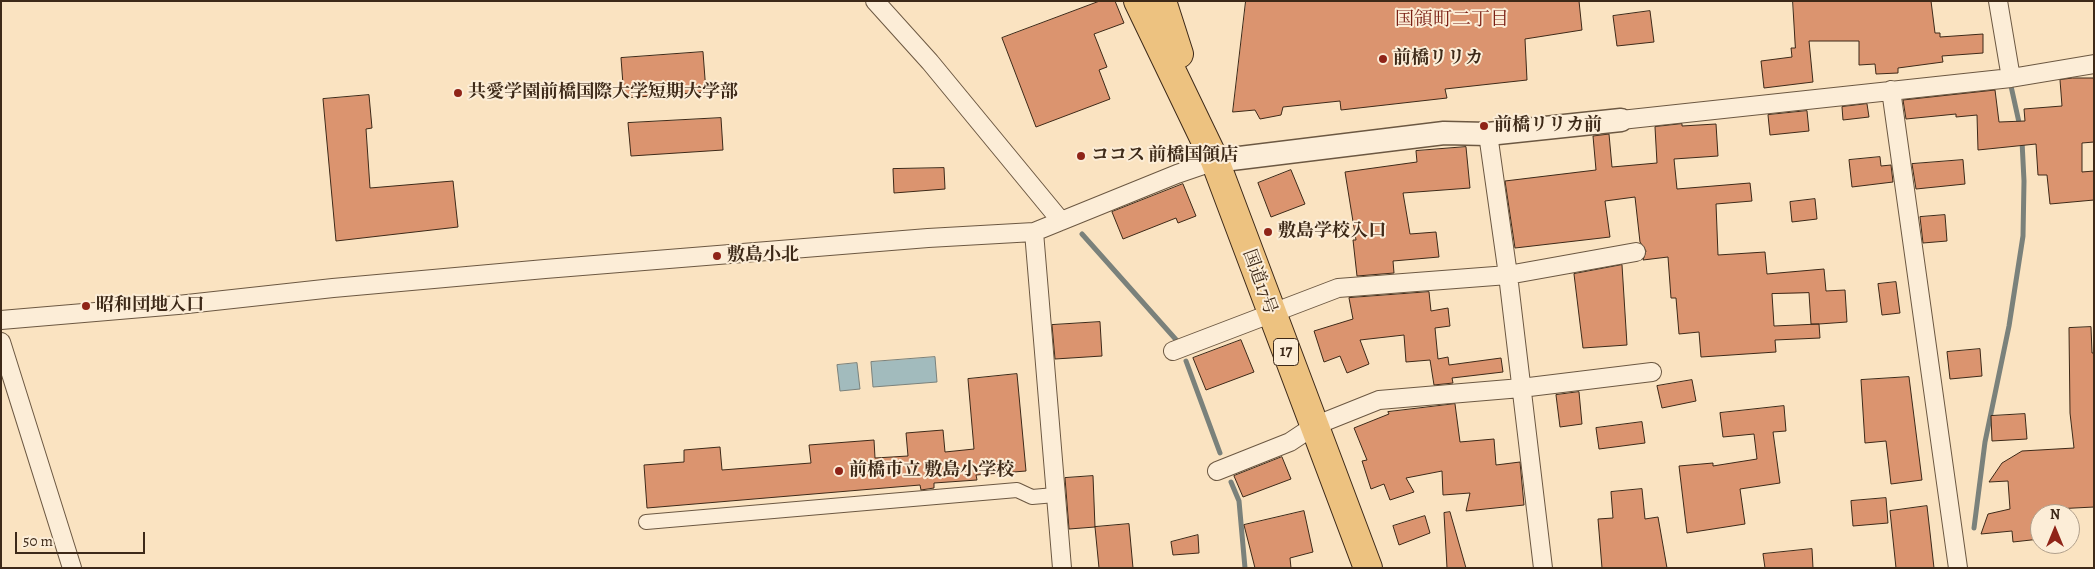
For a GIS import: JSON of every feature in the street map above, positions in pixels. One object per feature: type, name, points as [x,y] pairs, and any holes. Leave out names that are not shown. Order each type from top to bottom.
[{"type":"highway","name":"国道17号","points":[[1138,1],[1210,149]]},
{"type":"highway","name":"国道17号","points":[[1162,1],[1210,149],[1368,568]]},
{"type":"street","points":[[874,1],[930,62],[1061,221]]},
{"type":"street","points":[[1998,1],[2011,78]]},
{"type":"street","points":[[1,320],[178,306],[333,288],[545,269],[928,238],[1034,232],[1177,174],[1210,149],[1444,133],[1488,134],[2011,78],[2094,64]]},
{"type":"street","points":[[1891,90],[1958,568]]},
{"type":"street","points":[[1488,134],[1508,275],[1543,568]]},
{"type":"street","points":[[1034,232],[1062,568]]},
{"type":"street","points":[[1172,351],[1338,288],[1508,275],[1636,252]]},
{"type":"street","points":[[1,342],[72,568]]},
{"type":"street","points":[[1217,471],[1290,442],[1314,426],[1379,400],[1521,388],[1652,372]]},
{"type":"street","points":[[646,522],[1017,490],[1032,497],[1055,495]]},
{"type":"water","points":[[935,357],[937,382],[873,387],[871,362]]},
{"type":"water","points":[[857,363],[860,389],[840,391],[837,365]]},
{"type":"building","points":[[1100,1],[1115,1],[1124,23],[1094,34],[1107,67],[1099,70],[1110,99],[1036,127],[1002,38]]},
{"type":"building","name":"前橋リリカ","points":[[1246,1],[1579,1],[1582,30],[1525,39],[1527,80],[1445,89],[1447,98],[1341,110],[1340,101],[1283,107],[1281,115],[1260,119],[1255,110],[1233,112]]},
{"type":"building","points":[[1793,1],[1931,1],[1935,33],[1940,33],[1940,37],[1983,34],[1983,53],[1942,56],[1943,62],[1898,68],[1898,73],[1876,74],[1875,64],[1859,65],[1859,41],[1809,41],[1813,82],[1764,88],[1761,61],[1792,57],[1791,48],[1795,48]]},
{"type":"building","points":[[1650,11],[1654,42],[1617,46],[1613,16]]},
{"type":"building","points":[[703,52],[706,92],[624,98],[621,58]]},
{"type":"building","points":[[2094,78],[2094,142],[2082,143],[2082,172],[2094,171],[2094,200],[2050,204],[2047,175],[2038,175],[2036,144],[1978,150],[1977,115],[1956,117],[1956,114],[1906,119],[1903,100],[1995,90],[1999,122],[2025,121],[2024,109],[2062,106],[2060,80]]},
{"type":"building","points":[[369,95],[372,128],[366,129],[370,188],[453,181],[458,227],[336,241],[323,99]]},
{"type":"building","points":[[1867,104],[1869,117],[1843,120],[1842,107]]},
{"type":"building","points":[[1807,111],[1809,131],[1770,135],[1768,115]]},
{"type":"building","points":[[721,118],[723,150],[631,156],[628,123]]},
{"type":"building","points":[[1682,124],[1682,126],[1716,124],[1718,156],[1674,159],[1677,189],[1750,183],[1752,201],[1716,204],[1718,255],[1765,252],[1767,274],[1824,269],[1826,291],[1845,290],[1847,322],[1819,324],[1820,338],[1775,340],[1776,352],[1701,357],[1699,332],[1679,334],[1676,298],[1671,298],[1668,257],[1643,260],[1646,251],[1640,242],[1635,197],[1605,201],[1610,237],[1515,248],[1505,181],[1596,170],[1593,136],[1609,134],[1612,167],[1657,163],[1655,127]],"holes":[[[1809,293],[1811,324],[1819,324],[1774,326],[1772,294]]]},
{"type":"building","points":[[1466,147],[1470,188],[1403,193],[1410,234],[1436,232],[1439,257],[1393,261],[1394,273],[1357,276],[1353,240],[1356,240],[1345,172],[1417,162],[1416,151]]},
{"type":"building","points":[[1880,157],[1881,166],[1891,165],[1893,182],[1852,187],[1849,160]]},
{"type":"building","points":[[1963,160],[1965,184],[1916,189],[1912,164]]},
{"type":"building","points":[[944,168],[945,189],[894,193],[893,169]]},
{"type":"building","points":[[1291,170],[1305,204],[1271,217],[1258,183]]},
{"type":"building","points":[[1183,184],[1196,216],[1178,223],[1176,218],[1123,239],[1112,212]]},
{"type":"building","points":[[1815,199],[1817,219],[1792,222],[1790,202]]},
{"type":"building","points":[[1945,215],[1947,241],[1923,243],[1920,217]]},
{"type":"building","points":[[1622,265],[1627,345],[1583,348],[1574,274]]},
{"type":"building","points":[[1896,282],[1900,313],[1882,315],[1878,284]]},
{"type":"building","points":[[1429,292],[1431,311],[1448,308],[1450,326],[1435,328],[1438,359],[1448,357],[1449,365],[1501,358],[1503,372],[1452,378],[1453,383],[1434,385],[1430,360],[1406,362],[1404,335],[1360,340],[1369,364],[1347,373],[1340,356],[1324,362],[1314,331],[1353,319],[1349,298]]},
{"type":"building","points":[[1100,322],[1102,356],[1055,359],[1052,325]]},
{"type":"building","points":[[2091,327],[2092,353],[2094,353],[2094,507],[2080,508],[2080,504],[2030,504],[2030,540],[2013,542],[2012,531],[1981,534],[1988,514],[2010,509],[2008,481],[1989,482],[2002,463],[2022,451],[2074,448],[2070,413],[2069,328]]},
{"type":"building","points":[[1241,340],[1254,372],[1206,390],[1193,358]]},
{"type":"building","points":[[1980,349],[1982,376],[1950,379],[1947,352]]},
{"type":"building","points":[[1017,374],[1026,471],[976,475],[977,480],[934,483],[934,488],[921,490],[920,485],[647,508],[644,465],[684,462],[684,450],[720,447],[722,470],[811,463],[809,445],[874,440],[875,458],[908,456],[906,433],[943,430],[945,452],[974,449],[968,379]]},
{"type":"building","points":[[1909,377],[1922,480],[1891,484],[1886,441],[1865,443],[1861,380]]},
{"type":"building","points":[[1692,380],[1696,401],[1662,408],[1657,386]]},
{"type":"building","points":[[1579,392],[1582,424],[1560,427],[1556,395]]},
{"type":"building","points":[[1455,404],[1460,442],[1494,439],[1496,465],[1520,462],[1524,505],[1466,511],[1470,493],[1443,495],[1442,471],[1406,478],[1414,492],[1390,500],[1384,484],[1371,489],[1362,461],[1367,460],[1354,428],[1389,414],[1388,412]]},
{"type":"building","points":[[1784,406],[1786,431],[1773,432],[1780,483],[1740,489],[1745,524],[1687,533],[1679,466],[1713,463],[1713,466],[1757,459],[1754,434],[1723,437],[1720,413]]},
{"type":"building","points":[[2025,414],[2027,439],[1992,441],[1991,416]]},
{"type":"building","points":[[1642,422],[1645,443],[1599,449],[1596,428]]},
{"type":"building","points":[[1282,457],[1291,479],[1243,497],[1234,476]]},
{"type":"building","points":[[1093,476],[1095,527],[1069,529],[1065,478]]},
{"type":"building","points":[[1642,489],[1645,519],[1658,517],[1667,568],[1602,568],[1598,519],[1613,518],[1611,492]]},
{"type":"building","points":[[1886,498],[1888,523],[1853,526],[1851,501]]},
{"type":"building","points":[[1927,506],[1934,568],[1896,568],[1890,511]]},
{"type":"building","points":[[1304,511],[1313,552],[1290,558],[1291,568],[1255,568],[1244,525]]},
{"type":"building","points":[[1450,512],[1466,568],[1447,568],[1444,513]]},
{"type":"building","points":[[1425,516],[1430,533],[1399,545],[1393,526]]},
{"type":"building","points":[[1129,524],[1133,568],[1099,568],[1095,527]]},
{"type":"building","points":[[1198,535],[1199,553],[1173,555],[1171,542]]},
{"type":"building","points":[[1812,549],[1813,568],[1765,568],[1763,554]]},
{"type":"waterway","points":[[2011,86],[2020,127]]},
{"type":"waterway","points":[[1974,528],[1985,442],[2009,326],[2023,236],[2024,181],[2022,141]]},
{"type":"waterway","points":[[1082,234],[1179,343]]},
{"type":"waterway","points":[[1186,361],[1220,453]]},
{"type":"waterway","points":[[1231,482],[1239,501],[1245,568]]},
{"type":"place","name":"前橋リリカ","points":[[1383,59]]},
{"type":"place","name":"共愛学園前橋国際大学短期大学部","points":[[458,93]]},
{"type":"place","name":"前橋リリカ前","points":[[1484,126]]},
{"type":"place","name":"ココス 前橋国領店","points":[[1081,156]]},
{"type":"place","name":"敷島学校入口","points":[[1268,232]]},
{"type":"place","name":"敷島小北","points":[[717,256]]},
{"type":"place","name":"昭和団地入口","points":[[86,306]]},
{"type":"place","name":"前橋市立 敷島小学校","points":[[839,471]]},
{"type":"district","name":"国領町二丁目","points":[[1452,20]]}]
